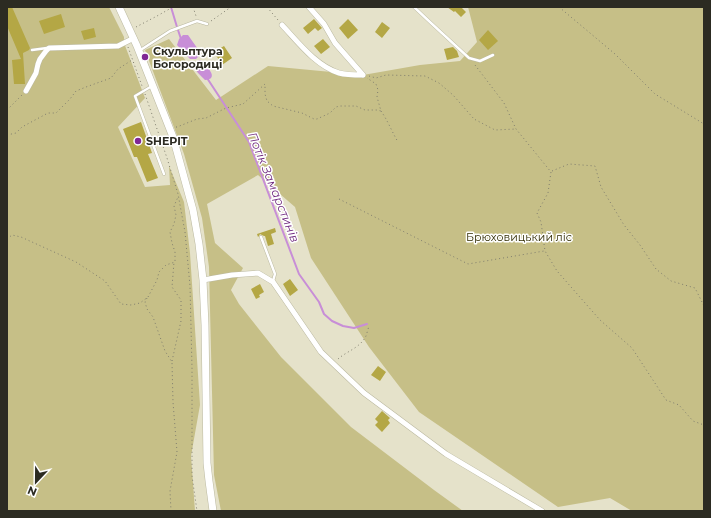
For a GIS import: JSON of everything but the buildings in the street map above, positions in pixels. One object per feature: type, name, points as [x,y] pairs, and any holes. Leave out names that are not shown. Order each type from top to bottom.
[{"type":"main road","points":[[119,7],[134,38],[173,137],[193,210],[203,280],[208,463],[213,511]]},
{"type":"street","points":[[310,7],[324,24],[335,43],[363,75]]},
{"type":"street","points":[[282,25],[326,68],[340,73],[363,75]]},
{"type":"street","points":[[26,91],[36,73],[40,59],[49,48],[118,46],[134,38]]},
{"type":"street","points":[[203,280],[232,275],[258,273],[273,282],[322,352],[364,393],[446,454],[542,511]]},
{"type":"lane","points":[[414,7],[469,58],[480,61],[493,55]]},
{"type":"lane","points":[[139,51],[170,31],[197,21],[207,24]]},
{"type":"lane","points":[[32,50],[49,48]]},
{"type":"lane","points":[[153,85],[136,96],[164,174]]},
{"type":"lane","points":[[261,236],[275,274],[273,282]]},
{"type":"path","points":[[130,30],[172,7]]},
{"type":"path","points":[[193,7],[197,21]]},
{"type":"path","points":[[207,24],[231,7]]},
{"type":"path","points":[[267,7],[282,25]]},
{"type":"path","points":[[559,7],[615,54],[655,94],[704,124]]},
{"type":"path","points":[[126,42],[167,158],[178,194],[185,232],[190,286],[192,476],[197,511]]},
{"type":"path","points":[[469,58],[504,103],[516,129],[551,172],[548,193],[537,213],[541,222],[545,251],[557,271],[600,320],[632,348],[666,400],[679,405],[693,421],[704,425]]},
{"type":"path","points":[[7,135],[16,133],[22,127],[48,112],[56,112],[70,100],[76,91],[86,86],[111,78],[118,69],[132,60]]},
{"type":"path","points":[[363,75],[376,84],[378,90],[377,97],[381,111],[388,120],[390,128],[398,142]]},
{"type":"path","points":[[363,75],[376,78],[386,75],[425,76],[439,83],[453,95],[474,119],[495,130],[516,129]]},
{"type":"path","points":[[167,123],[177,127],[197,119],[206,118],[226,108],[243,104],[265,84],[267,101],[273,106],[302,112],[314,119],[330,113],[336,107],[340,106],[356,106],[366,110],[381,111]]},
{"type":"path","points":[[7,110],[26,91]]},
{"type":"path","points":[[551,172],[569,164],[595,166],[601,187],[624,225],[656,269],[672,281],[695,288],[704,306]]},
{"type":"path","points":[[170,511],[170,491],[177,452],[173,402],[172,362],[181,321],[182,300],[172,287],[175,252],[170,232],[176,215],[174,206],[178,198],[178,194]]},
{"type":"path","points":[[339,200],[468,264],[545,251]]},
{"type":"path","points":[[7,239],[12,236],[21,237],[76,262],[105,281],[121,304],[131,305],[140,303],[148,297]]},
{"type":"path","points":[[172,362],[165,351],[153,317],[147,309],[145,302],[157,280],[159,272],[166,265],[174,262]]},
{"type":"path","points":[[333,363],[344,354],[357,347],[366,336],[369,326]]},
{"type":"green space","points":[[7,7],[109,7],[124,37],[124,43],[145,98],[118,127],[145,187],[170,185],[169,166],[184,202],[190,253],[200,405],[191,456],[195,511],[7,511]]},
{"type":"green space","name":"Брюховицький ліс","points":[[468,7],[704,7],[704,511],[632,511],[610,498],[558,507],[419,412],[369,347],[311,258],[295,207],[258,175],[207,204],[215,243],[243,268],[231,290],[239,304],[281,357],[351,427],[463,511],[221,511],[214,475],[209,267],[202,218],[184,154],[145,50],[169,39],[216,100],[268,66],[363,75],[420,65],[460,61],[477,42]]},
{"type":"shaded area","points":[[183,35],[188,35],[200,52],[200,55],[196,59],[190,59],[177,45],[179,39]]},
{"type":"shaded area","points":[[200,60],[212,74],[210,79],[205,80],[194,67],[195,63]]},
{"type":"waterway","name":"Потік Замарстинів","points":[[171,7],[177,27]]},
{"type":"waterway","name":"Потік Замарстинів","points":[[178,30],[181,39]]},
{"type":"waterway","name":"Потік Замарстинів","points":[[207,78],[249,142],[299,274],[319,302],[324,314],[332,321],[343,326],[354,328],[367,324]]},
{"type":"place","name":"Скульптура Богородиці","points":[[145,57]]},
{"type":"place","name":"SHEPIT","points":[[138,141]]}]
